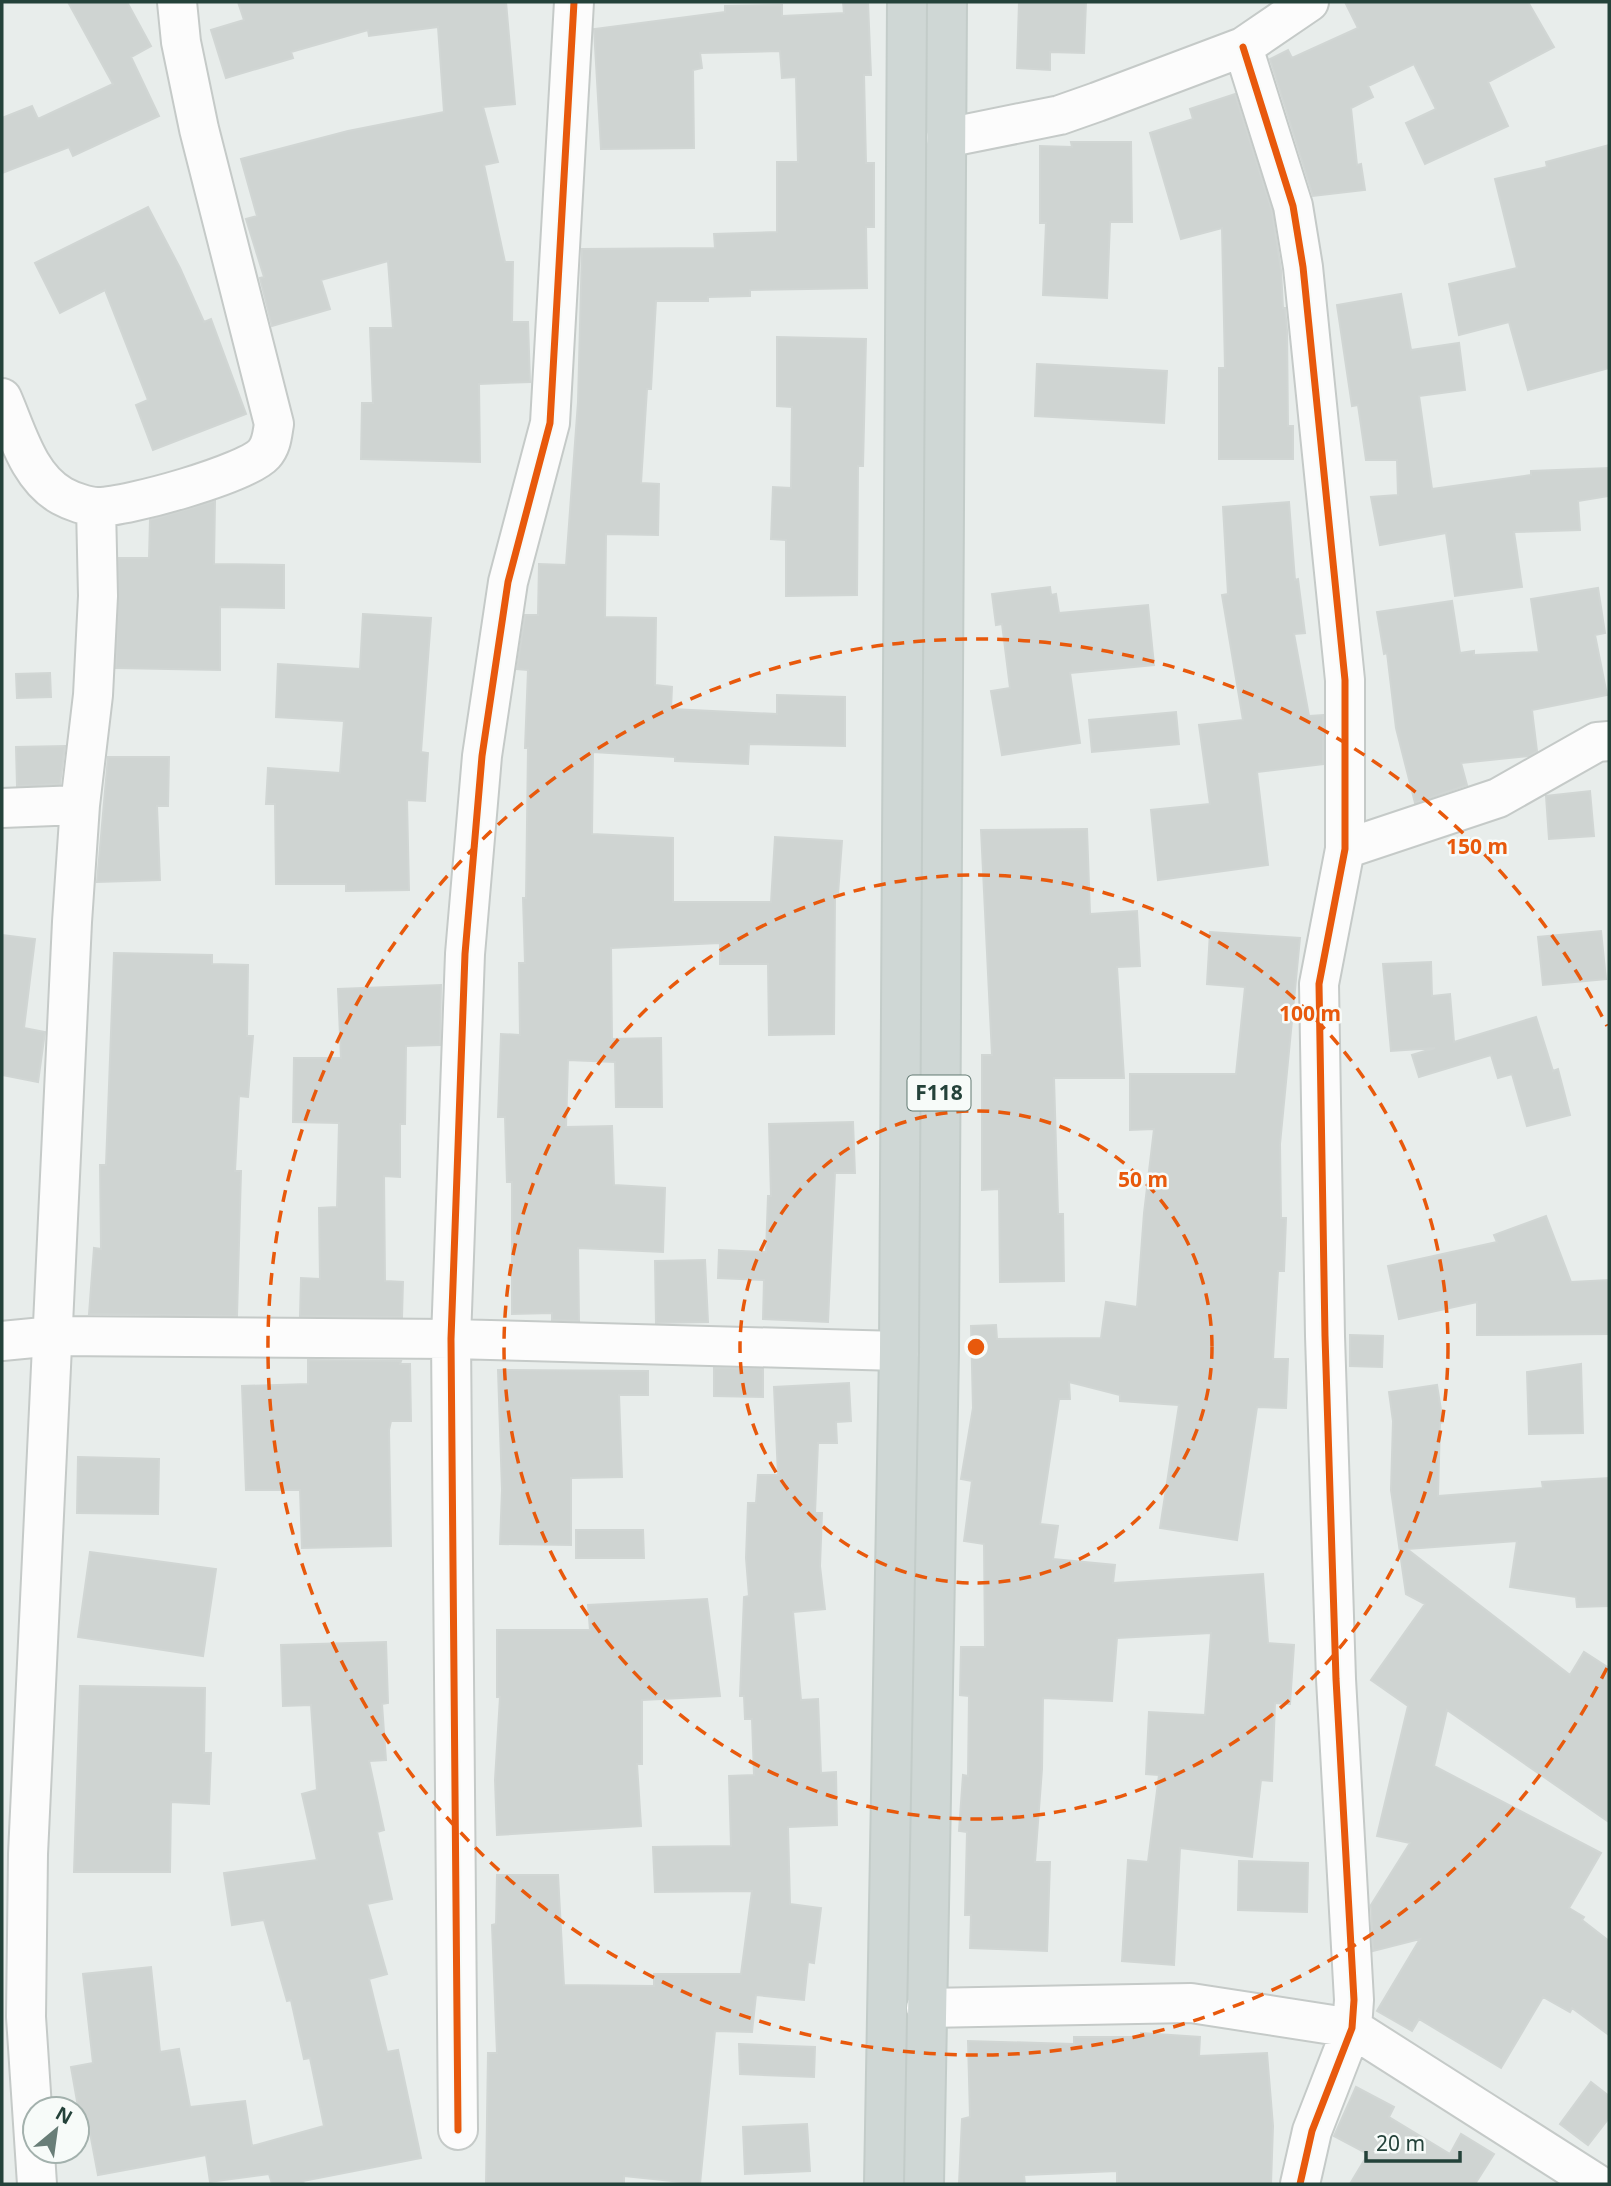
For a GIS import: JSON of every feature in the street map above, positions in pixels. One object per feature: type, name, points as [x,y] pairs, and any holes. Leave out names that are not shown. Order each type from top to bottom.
[{"type":"main road","name":"F118","points":[[884,2184],[899,1351],[907,2]]},
{"type":"main road","name":"F118","points":[[924,2184],[939,1351],[947,2]]},
{"type":"street","points":[[2,398],[30,461],[45,485],[64,498],[96,507],[149,498],[243,468],[263,456],[271,445],[274,424],[199,129],[181,42],[177,2]]},
{"type":"street","points":[[458,2130],[451,1339],[465,954],[482,756],[512,559],[550,424],[573,2]]},
{"type":"street","points":[[946,138],[1059,115],[1243,47],[1309,2]]},
{"type":"street","points":[[1243,47],[1293,206],[1303,267],[1345,680],[1345,849],[1319,984],[1325,1350],[1336,1679],[1353,1967],[1352,2028],[1312,2131],[1300,2184]]},
{"type":"street","points":[[37,2184],[26,2017],[28,1854],[80,805],[93,695],[97,596],[96,507]]},
{"type":"street","points":[[1345,849],[1498,798],[1597,743],[1609,741]]},
{"type":"street","points":[[2,808],[80,805]]},
{"type":"street","points":[[2,1341],[54,1336],[451,1339],[899,1351]]},
{"type":"street","points":[[926,2008],[1191,2003],[1352,2028],[1598,2184],[1609,2171]]},
{"type":"building","points":[[68,2],[127,2],[151,46],[131,57],[159,116],[73,156],[69,147],[2,173],[2,118],[32,106],[38,119],[113,84]]},
{"type":"building","points":[[238,2],[506,2],[515,104],[483,107],[498,162],[484,165],[505,262],[513,262],[512,322],[528,322],[530,382],[479,384],[480,462],[361,459],[362,403],[373,403],[370,328],[393,328],[388,261],[321,280],[330,309],[272,326],[260,278],[264,277],[246,219],[257,216],[241,159],[348,131],[444,112],[438,27],[369,36],[368,30],[291,52],[293,58],[226,78],[211,30],[244,20]]},
{"type":"building","points":[[843,2],[868,2],[871,75],[864,75],[866,163],[874,163],[874,227],[866,227],[867,288],[750,290],[750,296],[708,297],[708,301],[656,301],[651,389],[647,389],[641,483],[659,484],[658,535],[606,534],[605,617],[656,618],[655,685],[672,687],[671,709],[777,714],[777,695],[845,697],[845,746],[749,744],[748,764],[675,761],[675,757],[593,752],[592,834],[673,838],[673,902],[771,902],[775,837],[842,841],[838,894],[835,894],[834,1034],[769,1035],[768,964],[720,964],[720,943],[611,948],[612,1039],[661,1038],[662,1107],[616,1107],[615,1062],[568,1060],[566,1127],[612,1126],[614,1185],[665,1188],[663,1252],[578,1248],[579,1321],[552,1320],[552,1313],[512,1314],[512,1182],[507,1182],[505,1117],[498,1117],[501,1034],[520,1035],[519,963],[525,963],[523,898],[526,898],[528,748],[525,748],[528,670],[517,669],[525,615],[538,615],[539,564],[566,565],[578,402],[582,249],[715,248],[714,234],[777,232],[777,162],[798,162],[796,77],[782,78],[780,51],[700,53],[702,68],[693,70],[694,148],[601,149],[594,29],[725,12],[725,6],[782,5],[782,16],[844,13]]},
{"type":"building","points":[[1019,2],[1086,2],[1084,53],[1050,52],[1050,70],[1017,68]]},
{"type":"building","points":[[1345,2],[1528,2],[1554,47],[1488,82],[1508,126],[1425,164],[1406,123],[1436,109],[1414,64],[1368,86],[1373,97],[1351,108],[1357,165],[1361,164],[1365,190],[1313,196],[1270,59],[1288,50],[1292,58],[1358,28]]},
{"type":"building","points":[[1235,94],[1272,211],[1287,330],[1288,426],[1293,426],[1293,459],[1219,459],[1219,368],[1225,368],[1222,228],[1181,239],[1150,133],[1193,119],[1190,109]]},
{"type":"building","points":[[1071,142],[1131,142],[1132,222],[1110,222],[1107,298],[1043,295],[1046,223],[1040,223],[1040,146],[1072,147]]},
{"type":"building","points":[[1609,145],[1609,368],[1528,390],[1509,322],[1459,335],[1449,284],[1517,268],[1495,179],[1547,167],[1546,162]]},
{"type":"building","points":[[148,207],[204,322],[211,319],[246,414],[153,450],[136,405],[148,400],[105,290],[60,313],[35,263]]},
{"type":"building","points":[[1401,294],[1411,350],[1459,343],[1465,390],[1419,396],[1432,489],[1531,475],[1531,471],[1609,468],[1609,496],[1578,501],[1580,530],[1514,532],[1522,587],[1455,596],[1446,533],[1380,545],[1371,497],[1398,495],[1397,460],[1366,460],[1358,405],[1352,406],[1337,305]]},
{"type":"building","points":[[777,337],[866,339],[863,466],[858,466],[857,595],[786,596],[786,540],[771,539],[773,487],[791,488],[792,407],[777,406]]},
{"type":"building","points":[[1037,364],[1167,371],[1164,423],[1035,416]]},
{"type":"building","points":[[215,501],[214,564],[284,565],[284,608],[220,607],[220,670],[116,668],[119,558],[149,558],[150,520]]},
{"type":"building","points":[[1289,502],[1295,580],[1298,579],[1305,633],[1294,634],[1309,716],[1323,715],[1323,764],[1257,772],[1268,865],[1158,880],[1151,810],[1210,804],[1199,725],[1243,720],[1222,595],[1228,594],[1223,507]]},
{"type":"building","points":[[1050,587],[1051,595],[1056,594],[1059,613],[1148,605],[1154,665],[1070,673],[1080,743],[1002,755],[991,691],[1010,688],[1002,624],[996,625],[992,594]]},
{"type":"building","points":[[1598,588],[1605,633],[1595,635],[1607,695],[1532,710],[1537,751],[1529,756],[1461,763],[1467,785],[1415,803],[1396,728],[1387,653],[1384,654],[1377,612],[1452,601],[1460,653],[1474,651],[1474,655],[1539,652],[1531,599]]},
{"type":"building","points":[[363,614],[431,618],[421,752],[428,753],[425,801],[407,800],[409,890],[346,891],[346,884],[276,884],[275,804],[266,804],[268,768],[340,773],[344,721],[276,717],[278,664],[360,669]]},
{"type":"building","points":[[50,673],[51,697],[17,698],[16,674]]},
{"type":"building","points":[[1176,712],[1179,744],[1092,752],[1089,720]]},
{"type":"building","points":[[65,746],[60,784],[17,786],[16,747]]},
{"type":"building","points":[[108,757],[169,757],[168,806],[157,806],[160,880],[97,882]]},
{"type":"building","points":[[1590,791],[1594,836],[1549,839],[1546,796]]},
{"type":"building","points":[[1087,829],[1090,914],[1137,911],[1140,966],[1117,967],[1124,1078],[1054,1078],[1058,1214],[1063,1214],[1064,1281],[1000,1282],[999,1189],[982,1190],[982,1055],[992,1055],[981,830]]},
{"type":"building","points":[[1601,931],[1606,979],[1543,985],[1538,937]]},
{"type":"building","points":[[1210,932],[1300,938],[1280,1144],[1281,1218],[1286,1218],[1284,1271],[1278,1271],[1273,1359],[1288,1359],[1286,1408],[1257,1407],[1237,1540],[1160,1528],[1179,1405],[1120,1401],[1120,1395],[1069,1382],[1070,1399],[1059,1399],[1040,1524],[1058,1526],[1053,1559],[1115,1565],[1113,1583],[1263,1574],[1268,1643],[1294,1645],[1290,1704],[1275,1703],[1272,1781],[1261,1780],[1252,1857],[1180,1848],[1174,1965],[1122,1961],[1128,1860],[1148,1862],[1159,1775],[1146,1774],[1149,1712],[1205,1715],[1211,1633],[1117,1638],[1112,1701],[1043,1698],[1042,1769],[1035,1862],[1050,1862],[1047,1951],[970,1948],[971,1915],[965,1915],[967,1832],[959,1831],[963,1775],[968,1776],[969,1696],[960,1695],[961,1647],[985,1647],[984,1544],[964,1541],[972,1481],[961,1479],[973,1408],[971,1326],[996,1325],[997,1339],[1101,1338],[1106,1302],[1137,1307],[1154,1129],[1130,1130],[1130,1074],[1236,1074],[1245,987],[1207,984]]},
{"type":"building","points":[[2,935],[35,939],[24,1028],[45,1032],[38,1082],[2,1075]]},
{"type":"building","points":[[114,953],[212,955],[212,964],[248,965],[247,1036],[253,1036],[248,1097],[239,1096],[235,1171],[241,1171],[237,1316],[89,1314],[94,1248],[101,1249],[100,1165],[106,1165]]},
{"type":"building","points":[[1431,962],[1432,996],[1450,994],[1454,1042],[1536,1017],[1553,1071],[1558,1069],[1570,1115],[1527,1126],[1512,1074],[1498,1078],[1491,1055],[1419,1077],[1412,1055],[1435,1048],[1391,1051],[1383,964]]},
{"type":"building","points":[[441,985],[440,1045],[406,1046],[405,1124],[400,1124],[400,1177],[384,1176],[385,1281],[403,1282],[402,1317],[300,1316],[301,1278],[320,1279],[319,1208],[337,1207],[339,1123],[293,1122],[294,1058],[341,1058],[338,989]]},
{"type":"building","points":[[853,1122],[855,1173],[835,1173],[828,1322],[763,1319],[764,1280],[718,1278],[719,1250],[766,1252],[768,1196],[771,1196],[769,1124]]},
{"type":"building","points":[[1546,1216],[1571,1282],[1609,1280],[1609,1334],[1477,1335],[1477,1302],[1399,1319],[1388,1266],[1497,1242],[1494,1235]]},
{"type":"building","points":[[705,1260],[708,1322],[656,1323],[655,1261]]},
{"type":"building","points":[[1350,1335],[1383,1336],[1382,1367],[1350,1366]]},
{"type":"building","points":[[308,1360],[401,1361],[400,1364],[410,1364],[411,1421],[391,1421],[389,1430],[391,1546],[302,1548],[300,1490],[246,1490],[242,1386],[308,1384]]},
{"type":"building","points":[[1581,1364],[1583,1433],[1529,1434],[1527,1372]]},
{"type":"building","points":[[714,1368],[763,1369],[763,1397],[714,1396]]},
{"type":"building","points":[[498,1370],[648,1371],[648,1395],[619,1395],[622,1477],[571,1478],[571,1545],[500,1544],[502,1490]]},
{"type":"building","points":[[849,1383],[851,1421],[836,1422],[837,1443],[818,1443],[815,1513],[822,1513],[820,1566],[825,1609],[793,1612],[801,1700],[818,1699],[821,1773],[836,1772],[837,1825],[788,1827],[790,1904],[821,1908],[814,1963],[808,1962],[804,2000],[756,1995],[752,2032],[715,2031],[700,2184],[624,2176],[624,2184],[486,2184],[488,2053],[497,2053],[492,1925],[496,1924],[497,1875],[558,1875],[564,1985],[654,1986],[654,1974],[741,1974],[752,1891],[655,1892],[653,1847],[731,1846],[729,1776],[754,1775],[752,1719],[745,1719],[744,1696],[740,1696],[744,1597],[749,1596],[746,1558],[748,1503],[756,1503],[758,1475],[778,1475],[774,1387]]},
{"type":"building","points":[[1437,1385],[1443,1422],[1440,1423],[1438,1496],[1543,1488],[1542,1482],[1609,1478],[1609,1606],[1577,1607],[1576,1597],[1510,1587],[1517,1541],[1407,1549],[1570,1675],[1584,1652],[1609,1668],[1609,1822],[1447,1710],[1434,1766],[1601,1853],[1569,1908],[1584,1917],[1582,1920],[1609,1941],[1609,2035],[1572,2008],[1570,2012],[1543,1997],[1501,2068],[1419,2019],[1412,2031],[1377,2011],[1420,1939],[1373,1951],[1371,1905],[1410,1843],[1377,1836],[1408,1706],[1371,1680],[1425,1604],[1406,1594],[1391,1490],[1393,1421],[1389,1392]]},
{"type":"building","points":[[78,1457],[159,1459],[158,1514],[77,1513]]},
{"type":"building","points":[[576,1530],[643,1530],[644,1558],[576,1558]]},
{"type":"building","points":[[90,1552],[216,1569],[203,1656],[78,1637]]},
{"type":"building","points":[[707,1599],[720,1696],[642,1700],[642,1764],[637,1764],[641,1826],[497,1835],[495,1780],[500,1697],[497,1697],[497,1630],[590,1630],[588,1605]]},
{"type":"building","points":[[386,1642],[388,1703],[382,1704],[386,1760],[369,1761],[384,1830],[377,1832],[392,1899],[367,1904],[387,1974],[369,1979],[387,2052],[398,2050],[421,2158],[303,2181],[304,2184],[272,2184],[269,2174],[210,2182],[206,2155],[98,2175],[91,2138],[91,2095],[76,2095],[71,2067],[93,2063],[83,1974],[151,1967],[160,2052],[179,2049],[190,2107],[245,2101],[252,2146],[324,2126],[310,2058],[304,2059],[291,2000],[287,2001],[264,1920],[232,1925],[224,1873],[317,1860],[302,1794],[317,1790],[311,1705],[283,1706],[281,1645]]},
{"type":"building","points":[[80,1686],[205,1688],[204,1753],[211,1753],[209,1804],[171,1802],[170,1872],[74,1872]]},
{"type":"building","points":[[1239,1861],[1308,1863],[1307,1912],[1238,1910]]},
{"type":"building","points":[[1141,2033],[1200,2037],[1199,2056],[1267,2053],[1273,2126],[1271,2184],[1117,2184],[1117,2171],[1024,2175],[1025,2184],[959,2184],[962,2119],[970,2117],[968,2041],[1074,2044],[1074,2037],[1141,2037]]},
{"type":"building","points":[[739,2044],[815,2047],[814,2077],[740,2074]]},
{"type":"building","points":[[1591,2082],[1609,2096],[1609,2118],[1588,2145],[1560,2124]]},
{"type":"building","points":[[1356,2087],[1394,2107],[1389,2117],[1450,2154],[1461,2134],[1494,2154],[1475,2184],[1350,2184],[1368,2154],[1334,2136]]},
{"type":"building","points":[[807,2124],[810,2171],[745,2174],[743,2127]]},
{"type":"cycle path","points":[[458,2130],[451,1339],[465,954],[482,756],[508,582],[550,423],[574,2]]},
{"type":"cycle path","points":[[1243,47],[1293,206],[1303,267],[1345,680],[1345,849],[1319,984],[1325,1336],[1336,1679],[1354,2000],[1352,2028],[1312,2131],[1300,2184]]}]
